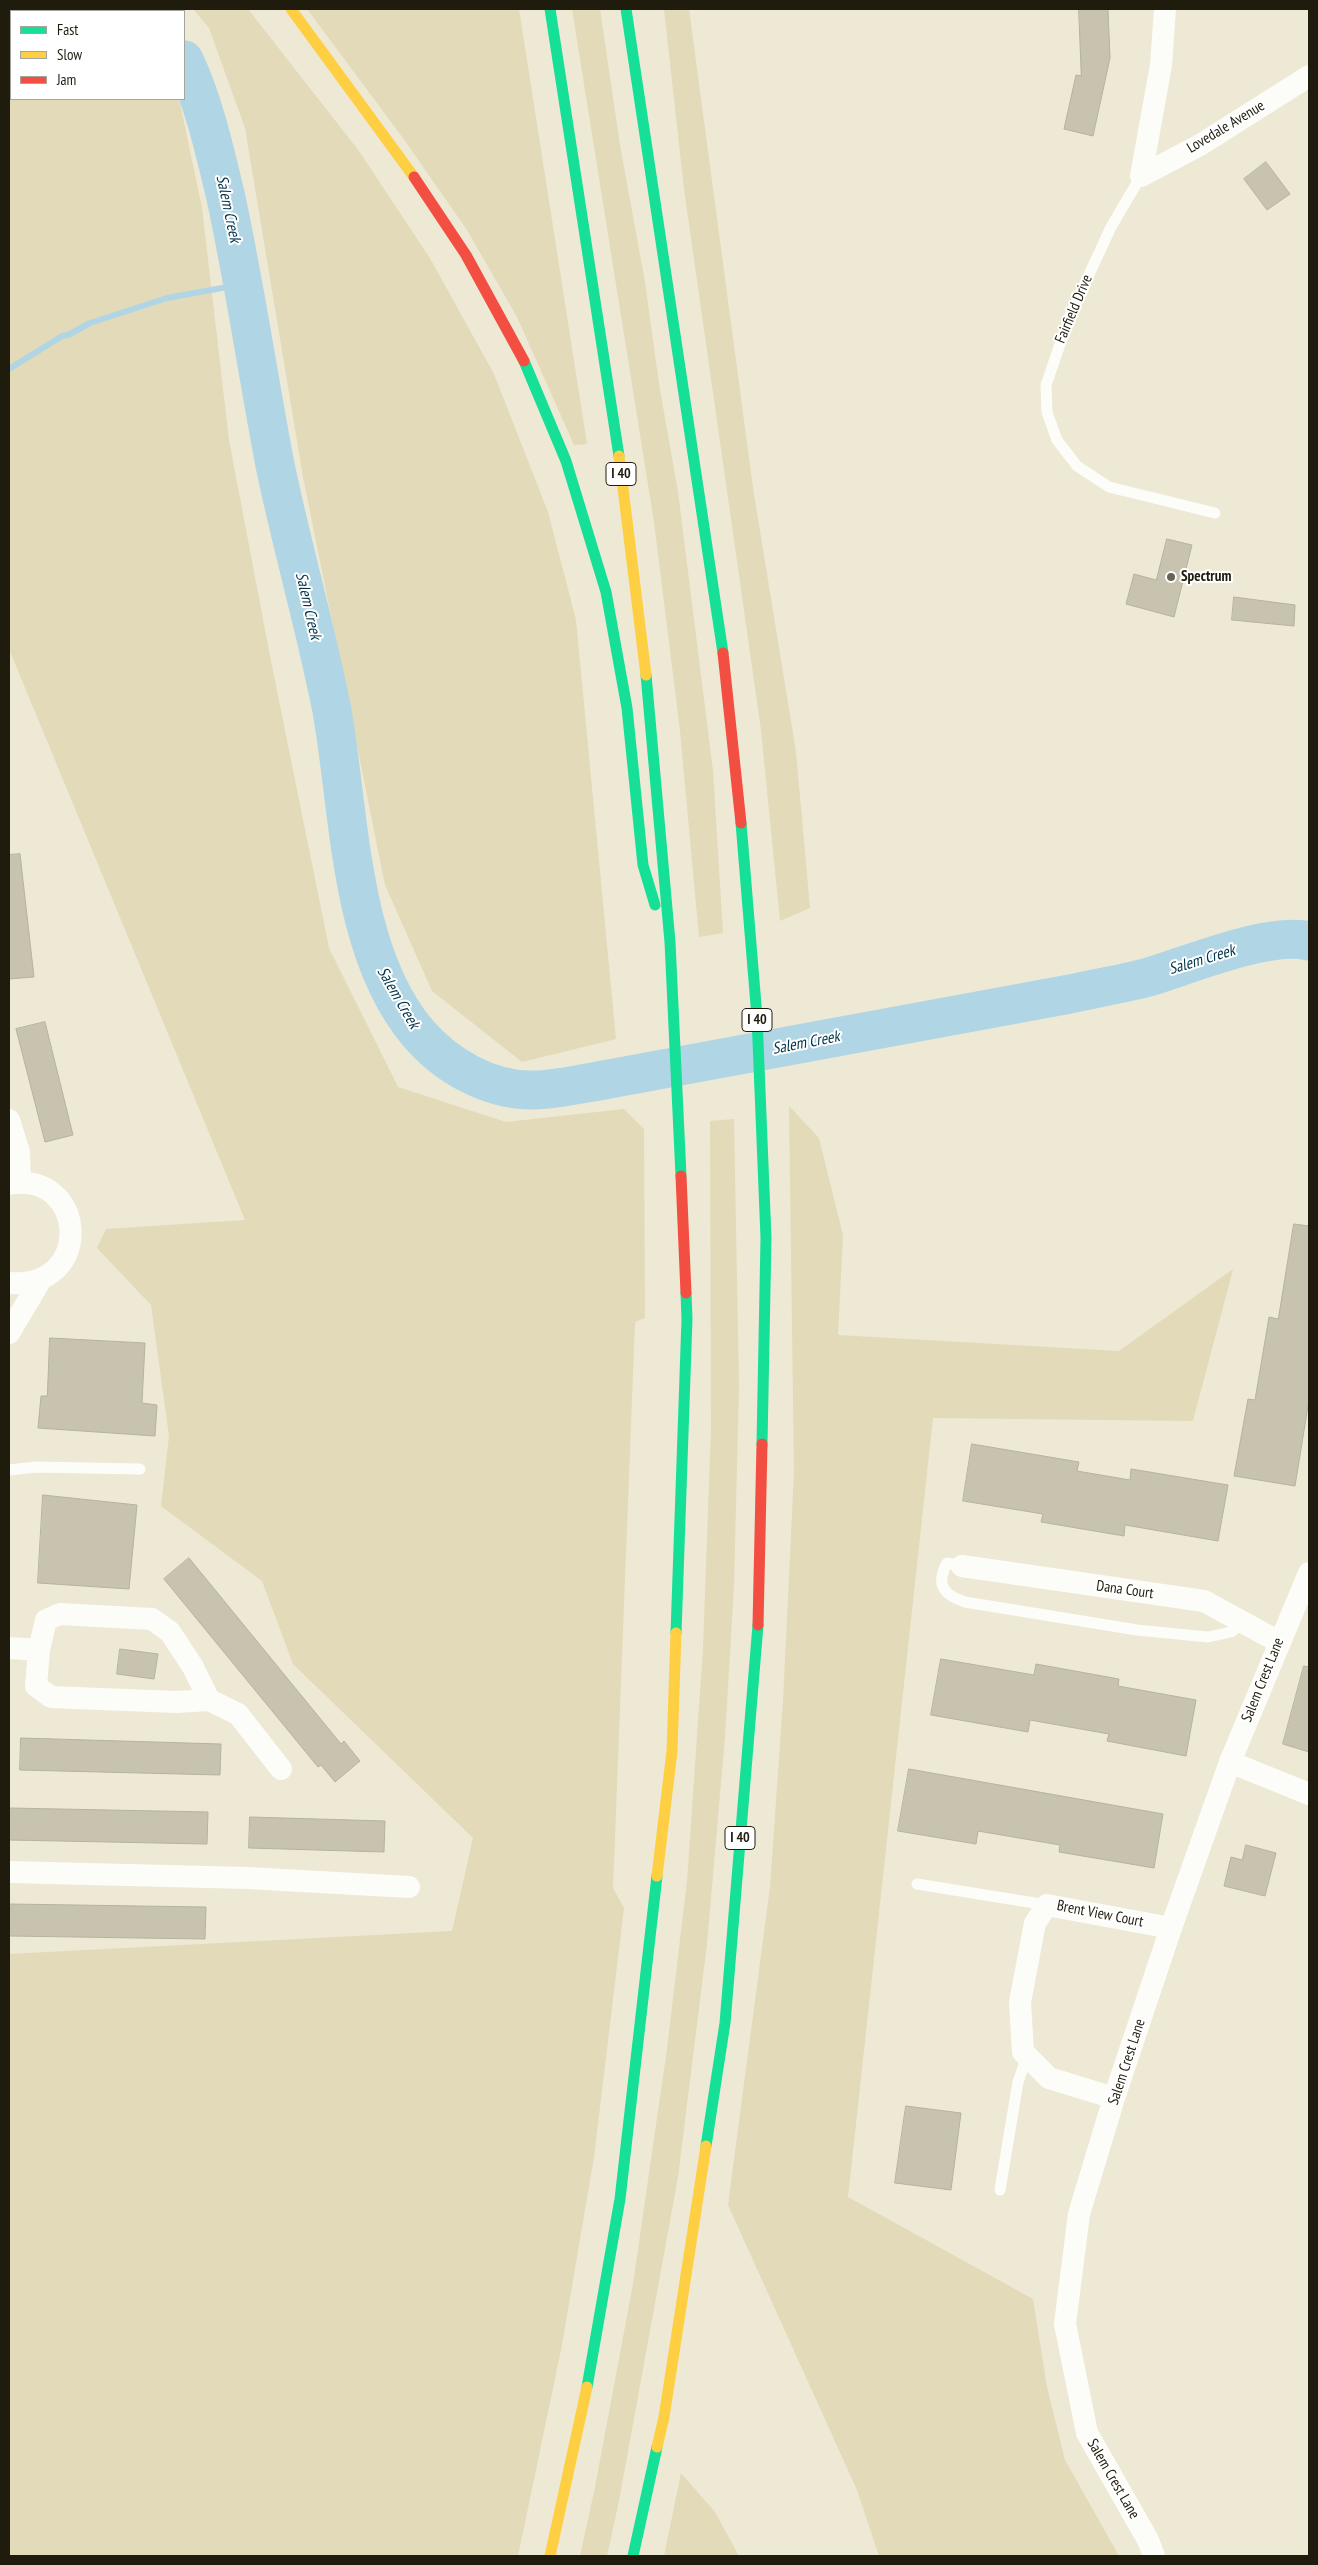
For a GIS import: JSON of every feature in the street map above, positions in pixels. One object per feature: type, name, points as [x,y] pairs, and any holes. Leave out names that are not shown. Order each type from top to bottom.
[{"type":"highway","points":[[291,9],[417,182],[467,257],[501,316],[534,383],[566,459],[592,536],[609,603],[624,689],[645,878],[670,942]]},
{"type":"highway","name":"I 40","points":[[550,9],[624,492],[647,687],[670,942],[680,1124],[687,1319],[672,1752],[620,2199],[580,2426],[550,2556]]},
{"type":"highway","name":"I 40","points":[[626,9],[714,581],[730,708],[751,927],[766,1238],[758,1629],[725,2023],[664,2417],[632,2556]]},
{"type":"street","name":"Fairfield Drive","points":[[1141,176],[1161,65],[1164,9]]},
{"type":"street","name":"Lovedale Avenue","points":[[1141,176],[1200,144],[1309,76]]},
{"type":"street","points":[[9,1120],[19,1152],[15,1183],[38,1185],[53,1193],[64,1207],[70,1223],[71,1240],[66,1257],[55,1271],[40,1281],[25,1285],[9,1283]]},
{"type":"street","points":[[9,1333],[40,1281]]},
{"type":"street","name":"Dana Court","points":[[962,1566],[1204,1601],[1279,1642]]},
{"type":"street","name":"Salem Crest Lane","points":[[1154,2556],[1148,2540],[1087,2433],[1065,2324],[1079,2214],[1114,2098],[1171,1928],[1230,1762],[1309,1573]]},
{"type":"street","points":[[209,1700],[193,1667],[170,1632],[152,1619],[60,1614],[46,1620],[39,1650],[36,1686],[51,1697],[176,1702],[209,1700],[238,1714],[280,1769]]},
{"type":"street","points":[[9,1648],[39,1650]]},
{"type":"street","points":[[1230,1762],[1309,1794]]},
{"type":"street","points":[[9,1872],[246,1878],[409,1887]]},
{"type":"street","name":"Brent View Court","points":[[1026,2056],[1023,2052],[1020,2002],[1036,1923],[1047,1905],[1171,1928]]},
{"type":"street","points":[[1026,2056],[1049,2078],[1114,2098]]},
{"type":"lane","name":"Fairfield Drive","points":[[1141,176],[1111,227],[1069,318],[1046,385],[1047,412],[1057,440],[1077,466],[1109,487],[1215,513]]},
{"type":"lane","points":[[9,1470],[36,1467],[140,1469]]},
{"type":"lane","points":[[962,1566],[948,1563],[942,1573],[943,1588],[950,1597],[965,1602],[1137,1630],[1208,1637],[1230,1632],[1243,1622]]},
{"type":"lane","points":[[917,1884],[1047,1905]]},
{"type":"lane","points":[[1000,2190],[1018,2082],[1026,2056]]},
{"type":"shaded area","points":[[9,9],[126,9],[128,10],[10,10],[10,100],[178,100],[180,103],[202,208],[229,440],[329,948],[398,1087],[506,1122],[624,1109],[644,1129],[645,1318],[635,1322],[613,1888],[624,1908],[594,2157],[562,2345],[518,2556],[9,2556],[9,1954],[452,1931],[473,1838],[293,1664],[262,1581],[161,1506],[169,1436],[151,1305],[97,1248],[106,1229],[245,1220],[9,649]]},
{"type":"shaded area","points":[[193,9],[248,9],[359,151],[431,260],[494,374],[548,512],[576,620],[616,1039],[522,1062],[432,991],[385,885],[303,477],[245,128],[209,28]]},
{"type":"shaded area","points":[[307,9],[519,9],[587,444],[574,445],[517,317],[467,230],[403,138]]},
{"type":"shaded area","points":[[572,9],[600,9],[620,145],[645,282],[659,384],[678,492],[713,771],[723,933],[699,937],[680,731],[654,522]]},
{"type":"shaded area","points":[[664,9],[689,9],[753,488],[796,752],[810,908],[780,921],[761,730],[684,189]]},
{"type":"shaded area","points":[[789,1106],[819,1138],[843,1235],[838,1335],[1119,1351],[1233,1269],[1193,1421],[933,1418],[848,2197],[1033,2299],[1047,2387],[1065,2460],[1119,2556],[879,2556],[857,2490],[728,2205],[770,1887],[783,1701],[794,1472]]},
{"type":"shaded area","points":[[734,1119],[739,1386],[734,1586],[725,1737],[707,1944],[678,2177],[619,2501],[607,2556],[580,2556],[595,2487],[633,2284],[667,2049],[687,1881],[703,1649],[711,1428],[710,1121]]},
{"type":"shaded area","points":[[681,2473],[715,2512],[739,2556],[664,2556]]},
{"type":"building","points":[[1079,9],[1108,9],[1110,58],[1093,136],[1064,129],[1076,75],[1081,76]]},
{"type":"building","points":[[1266,162],[1290,194],[1267,210],[1244,179]]},
{"type":"building","name":"Spectrum","points":[[1167,539],[1192,545],[1174,617],[1126,604],[1134,574],[1156,580]]},
{"type":"building","points":[[1234,597],[1295,605],[1294,626],[1232,620]]},
{"type":"building","points":[[20,854],[34,977],[9,979],[9,855]]},
{"type":"building","points":[[45,1022],[73,1135],[45,1142],[16,1029]]},
{"type":"building","points":[[1294,1224],[1309,1226],[1309,1400],[1295,1486],[1234,1476],[1248,1399],[1255,1400],[1269,1317],[1278,1319]]},
{"type":"building","points":[[50,1338],[145,1343],[142,1403],[157,1405],[155,1436],[38,1428],[41,1396],[47,1396]]},
{"type":"building","points":[[972,1444],[1079,1462],[1077,1471],[1130,1480],[1131,1469],[1228,1485],[1218,1541],[1125,1525],[1124,1536],[1041,1522],[1043,1514],[963,1501]]},
{"type":"building","points":[[43,1495],[137,1505],[129,1589],[38,1583]]},
{"type":"building","points":[[189,1558],[341,1744],[344,1741],[360,1761],[335,1782],[321,1765],[318,1767],[164,1579]]},
{"type":"building","points":[[120,1649],[158,1654],[154,1679],[117,1674]]},
{"type":"building","points":[[941,1659],[1034,1675],[1036,1664],[1119,1679],[1118,1686],[1196,1700],[1186,1756],[1107,1741],[1109,1734],[1030,1720],[1028,1732],[931,1715]]},
{"type":"building","points":[[1304,1666],[1309,1667],[1309,1752],[1283,1744]]},
{"type":"building","points":[[21,1738],[221,1744],[220,1775],[20,1770]]},
{"type":"building","points":[[909,1769],[1163,1814],[1154,1868],[1059,1852],[1060,1845],[978,1831],[976,1844],[898,1831]]},
{"type":"building","points":[[9,1808],[208,1812],[207,1844],[9,1840]]},
{"type":"building","points":[[250,1817],[385,1821],[384,1852],[249,1848]]},
{"type":"building","points":[[1246,1845],[1276,1853],[1265,1896],[1224,1886],[1231,1857],[1242,1860]]},
{"type":"building","points":[[9,1904],[206,1907],[205,1939],[9,1936]]},
{"type":"building","points":[[906,2106],[961,2113],[951,2190],[895,2183]]},
{"type":"waterway","name":"Salem Creek","points":[[185,62],[203,110],[226,198],[275,465],[332,711],[349,836],[365,922],[378,963],[395,1000],[418,1033],[442,1056],[470,1074],[501,1086],[534,1090],[556,1088],[1119,984],[1149,977],[1252,945],[1293,939],[1309,941]]},
{"type":"waterway","points":[[9,369],[62,336],[68,335],[90,323],[167,298],[244,284]]},
{"type":"traffic: fast","points":[[550,9],[619,456]]},
{"type":"traffic: fast","points":[[626,9],[723,653]]},
{"type":"traffic: fast","points":[[524,361],[566,461],[606,592],[627,708],[643,865],[655,905]]},
{"type":"traffic: fast","points":[[646,675],[670,942],[681,1176]]},
{"type":"traffic: fast","points":[[741,823],[757,1017],[766,1238],[762,1444]]},
{"type":"traffic: fast","points":[[676,1633],[687,1319],[686,1293]]},
{"type":"traffic: fast","points":[[706,2146],[725,2023],[758,1625]]},
{"type":"traffic: fast","points":[[587,2387],[620,2199],[657,1876]]},
{"type":"traffic: fast","points":[[633,2556],[657,2447]]},
{"type":"traffic: slow","points":[[291,9],[414,177]]},
{"type":"traffic: slow","points":[[619,456],[646,675]]},
{"type":"traffic: slow","points":[[657,1876],[672,1751],[676,1633]]},
{"type":"traffic: slow","points":[[657,2447],[664,2417],[706,2146]]},
{"type":"traffic: slow","points":[[550,2556],[587,2387]]},
{"type":"traffic: jam","points":[[414,177],[466,255],[524,361]]},
{"type":"traffic: jam","points":[[723,653],[741,823]]},
{"type":"traffic: jam","points":[[681,1176],[686,1293]]},
{"type":"traffic: jam","points":[[758,1625],[762,1444]]},
{"type":"place","name":"Spectrum","points":[[1171,577]]}]
